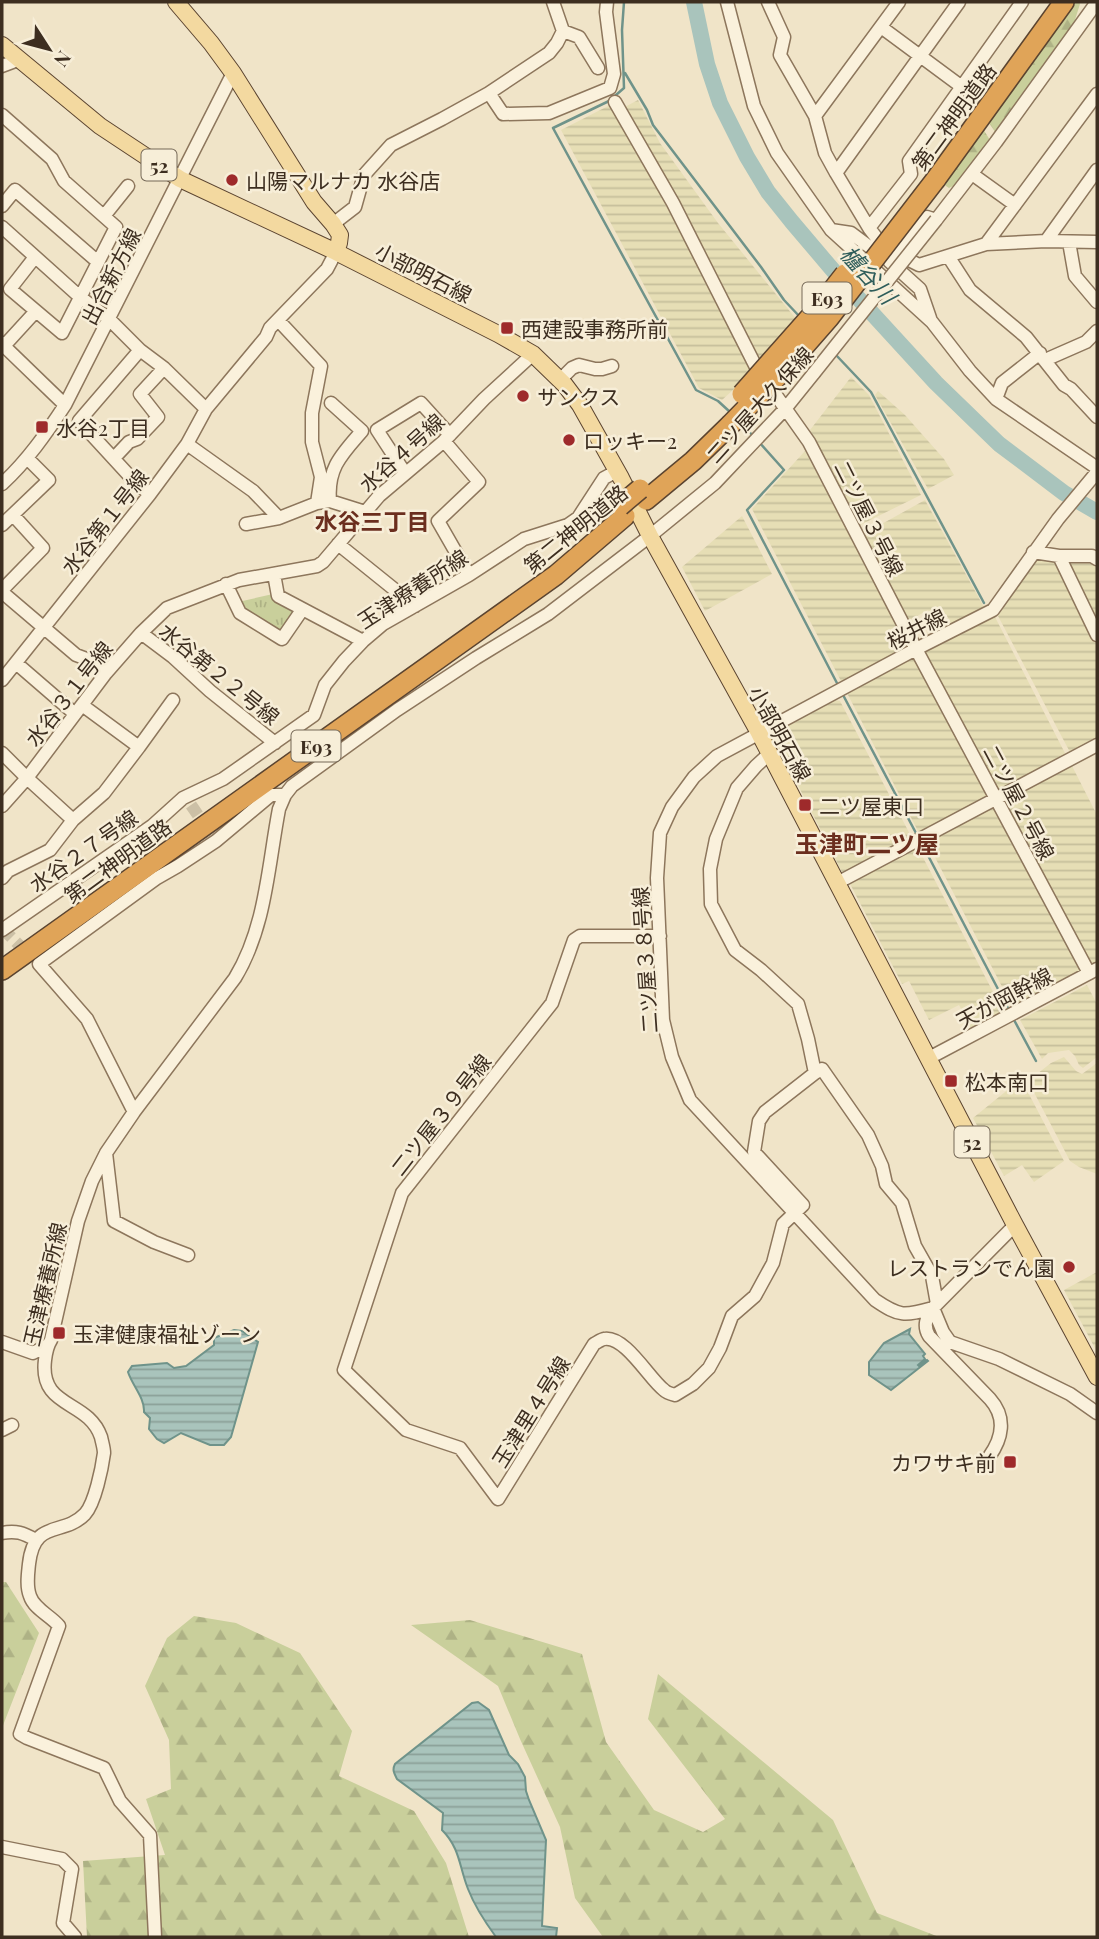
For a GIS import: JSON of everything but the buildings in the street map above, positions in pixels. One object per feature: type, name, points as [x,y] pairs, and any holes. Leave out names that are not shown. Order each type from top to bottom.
[{"type":"highway","name":"第二神明道路","points":[[930,176],[1048,2]]},
{"type":"highway","name":"第二神明道路","points":[[2,970],[556,575],[683,453],[726,420],[930,176],[1064,2]]},
{"type":"highway","name":"第二神明道路","points":[[2,955],[623,511]]},
{"type":"main road","points":[[176,2],[233,73],[314,202],[333,224],[340,235],[336,252]]},
{"type":"main road","name":"小部明石線","points":[[2,45],[100,126],[180,179],[434,300],[533,354],[560,380],[580,405],[759,733],[1097,1377]]},
{"type":"street","points":[[333,224],[355,207],[364,175],[391,145],[489,93],[550,53],[563,31],[553,2]]},
{"type":"street","points":[[489,93],[503,114],[549,113],[610,88],[614,74],[607,2]]},
{"type":"street","points":[[726,2],[754,106],[777,153],[831,230],[932,322],[996,399],[1096,471]]},
{"type":"street","points":[[768,2],[784,37],[780,55],[815,116],[825,153],[869,228],[920,289],[932,322]]},
{"type":"street","points":[[815,116],[900,2]]},
{"type":"street","points":[[836,173],[959,2]]},
{"type":"street","points":[[869,228],[911,174],[909,161],[1022,2]]},
{"type":"street","name":"二ツ屋大久保線","points":[[650,536],[715,482],[785,409],[972,174],[1097,2]]},
{"type":"street","points":[[881,27],[962,86]]},
{"type":"street","points":[[563,31],[579,37],[598,68]]},
{"type":"street","points":[[2,66],[18,60]]},
{"type":"street","name":"出合新方線","points":[[2,484],[46,435],[65,405],[233,73]]},
{"type":"street","points":[[986,244],[1097,94]]},
{"type":"street","name":"二ツ屋３号線","points":[[615,102],[673,204],[756,367],[809,442],[916,649]]},
{"type":"street","points":[[2,115],[52,159],[64,181],[117,227],[62,333],[10,289],[35,257]]},
{"type":"street","points":[[1045,241],[1097,170]]},
{"type":"street","points":[[972,174],[1015,205]]},
{"type":"street","points":[[104,216],[128,186]]},
{"type":"street","points":[[2,206],[15,190],[98,262]]},
{"type":"street","points":[[892,256],[915,232],[922,220],[927,217],[936,220]]},
{"type":"street","points":[[2,227],[80,297],[109,319],[140,350],[164,368],[206,409]]},
{"type":"street","points":[[831,230],[851,233],[892,256],[919,265],[986,244],[1097,242]]},
{"type":"street","points":[[1069,242],[1075,276],[1097,302]]},
{"type":"street","name":"水谷第１号線","points":[[2,680],[150,494],[187,444],[206,409],[278,320],[327,269],[336,252]]},
{"type":"street","points":[[948,256],[970,290],[1026,337],[1064,385],[1071,389],[1097,418]]},
{"type":"street","points":[[36,311],[3,345],[65,405]]},
{"type":"street","points":[[278,320],[321,366],[312,413],[312,442],[321,477],[317,503]]},
{"type":"street","points":[[996,399],[1002,383],[1043,356],[1086,342],[1097,331]]},
{"type":"street","points":[[140,350],[79,421],[136,483],[150,494]]},
{"type":"street","name":"水谷４号線","points":[[141,633],[167,608],[226,584],[317,566],[323,562],[365,512],[405,473],[447,438],[533,354]]},
{"type":"street","points":[[560,380],[579,365],[595,369],[612,366]]},
{"type":"street","points":[[114,458],[128,442],[137,439],[158,417],[139,394],[164,368]]},
{"type":"street","points":[[330,501],[329,485],[339,457],[362,431],[331,403]]},
{"type":"street","points":[[405,473],[377,430],[421,403],[479,482],[438,521],[469,575]]},
{"type":"street","points":[[187,444],[253,491],[279,518]]},
{"type":"street","points":[[2,525],[49,480],[27,458]]},
{"type":"street","name":"玉津療養所線","points":[[187,801],[314,715],[324,685],[363,641],[383,624],[469,575],[524,539],[568,525],[578,518],[604,478],[617,471]]},
{"type":"street","name":"桜井線","points":[[759,733],[993,610],[1058,518],[1096,471]]},
{"type":"street","points":[[246,524],[279,518],[317,503],[330,501],[365,512]]},
{"type":"street","points":[[13,514],[43,548],[2,591],[76,655],[106,673]]},
{"type":"street","points":[[134,1112],[87,1019],[39,964],[158,878],[216,841],[271,795],[285,795],[292,786],[337,752],[476,658],[548,614],[650,536]]},
{"type":"street","points":[[338,544],[415,606]]},
{"type":"street","points":[[1033,552],[1059,556],[1092,556],[1097,559]]},
{"type":"street","points":[[1059,556],[1097,635]]},
{"type":"street","points":[[274,574],[278,596],[363,641]]},
{"type":"street","points":[[226,584],[240,613],[282,639],[302,610]]},
{"type":"street","name":"水谷３１号線","points":[[2,806],[27,778],[106,673],[141,633]]},
{"type":"street","name":"水谷第２２号線","points":[[141,633],[275,743]]},
{"type":"street","name":"二ツ屋２号線","points":[[916,649],[996,799],[1093,971]]},
{"type":"street","points":[[16,663],[78,710],[139,747]]},
{"type":"street","points":[[2,878],[8,871],[50,850],[73,820],[104,793],[173,700]]},
{"type":"street","name":"二ツ屋３８号線","points":[[759,733],[717,756],[694,777],[672,807],[660,832],[657,878],[663,1020],[672,1057],[690,1100],[875,1300],[893,1312],[909,1314],[935,1306]]},
{"type":"street","points":[[837,883],[1097,745]]},
{"type":"street","points":[[2,753],[73,820]]},
{"type":"street","points":[[769,754],[737,788],[716,839],[710,869],[711,904],[735,950],[797,1004],[815,1073]]},
{"type":"street","name":"玉津療養所線","points":[[36,1540],[51,1529],[71,1523],[85,1514],[92,1504],[104,1452],[98,1429],[90,1418],[54,1395],[44,1371],[78,1221],[92,1181],[106,1153],[246,961],[259,924],[279,809],[285,795]]},
{"type":"street","name":"水谷２７号線","points":[[2,929],[187,801]]},
{"type":"street","name":"二ツ屋３９号線","points":[[498,1499],[460,1448],[406,1430],[344,1370],[402,1193],[552,1003],[574,940],[580,936],[660,936]]},
{"type":"street","name":"天が岡幹線","points":[[929,1058],[1093,971]]},
{"type":"street","points":[[794,1213],[803,1205],[754,1152],[755,1136],[765,1112],[822,1069],[868,1135],[882,1166],[886,1184],[902,1203],[915,1246],[932,1276],[935,1306],[943,1332],[950,1342],[999,1359],[1070,1394],[1097,1413]]},
{"type":"street","points":[[106,1153],[114,1221],[154,1242],[188,1255]]},
{"type":"street","name":"玉津里４号線","points":[[498,1499],[594,1344],[610,1339],[618,1344],[633,1355],[664,1390],[675,1395],[693,1384],[709,1368],[732,1316],[755,1296],[773,1263],[782,1224],[794,1213]]},
{"type":"street","points":[[989,1457],[1000,1440],[1002,1430],[995,1405],[925,1330],[927,1317],[935,1306],[1015,1225]]},
{"type":"street","points":[[2,1342],[33,1353],[48,1345]]},
{"type":"street","points":[[2,1533],[22,1532],[36,1540],[30,1550],[30,1598],[59,1626],[20,1734],[104,1768],[120,1801],[150,1835],[155,1937]]},
{"type":"street","points":[[2,1847],[62,1859],[72,1869],[63,1923],[75,1937]]},
{"type":"shaded area","points":[[638,100],[660,143],[718,223],[797,320],[761,363],[621,109]]},
{"type":"shaded area","points":[[612,104],[754,371],[722,400],[699,388],[561,130]]},
{"type":"shaded area","points":[[851,377],[869,395],[921,495],[858,526],[810,430]]},
{"type":"shaded area","points":[[878,391],[905,415],[944,459],[954,475],[928,489],[875,395]]},
{"type":"shaded area","points":[[805,451],[910,647],[842,683],[752,509]]},
{"type":"shaded area","points":[[925,500],[985,609],[953,627],[946,614],[934,621],[928,610],[908,621],[862,535]]},
{"type":"shaded area","points":[[742,516],[772,574],[705,611],[682,567]]},
{"type":"shaded area","points":[[1035,559],[1056,560],[1097,638],[1097,743],[1072,756],[998,616]]},
{"type":"shaded area","points":[[1064,560],[1091,560],[1097,564],[1097,624]]},
{"type":"shaded area","points":[[994,615],[1067,757],[998,795],[924,655],[926,649]]},
{"type":"shaded area","points":[[914,658],[990,798],[920,835],[847,693]]},
{"type":"shaded area","points":[[835,700],[840,701],[912,838],[844,876],[772,734]]},
{"type":"shaded area","points":[[1071,764],[1097,815],[1097,962],[1089,967],[1002,799]]},
{"type":"shaded area","points":[[995,804],[1081,970],[1012,1006],[926,840]]},
{"type":"shaded area","points":[[916,844],[1003,1011],[971,1028],[959,1005],[929,1020],[909,981],[902,984],[848,880]]},
{"type":"shaded area","points":[[1087,985],[1097,1004],[1097,1057],[1083,1068],[1069,1050],[1048,1053],[1042,1059],[1020,1020]]},
{"type":"shaded area","points":[[1064,1057],[1082,1074],[1097,1063],[1097,1174],[1070,1161],[1028,1081],[1051,1063]]},
{"type":"shaded area","points":[[1021,1079],[1064,1161],[1034,1182],[1022,1165],[1004,1176],[973,1118]]},
{"type":"shaded area","points":[[1097,1272],[1097,1352],[1064,1290]]},
{"type":"green space","points":[[1075,2],[1080,4],[1074,23],[996,133],[989,123]]},
{"type":"green space","points":[[983,129],[990,140],[957,184],[949,188],[943,184]]},
{"type":"green space","points":[[273,594],[274,599],[295,612],[279,634],[245,612],[238,602]]},
{"type":"green space","points":[[2,1582],[6,1582],[39,1633],[2,1728]]},
{"type":"green space","points":[[194,1616],[236,1623],[300,1653],[352,1731],[339,1776],[414,1811],[446,1863],[469,1937],[87,1937],[83,1861],[165,1855],[146,1799],[171,1789],[169,1740],[145,1686],[167,1638]]},
{"type":"green space","points":[[470,1620],[582,1654],[606,1742],[654,1810],[703,1832],[725,1819],[648,1719],[658,1674],[833,1820],[877,1913],[939,1937],[603,1937],[575,1898],[560,1827],[498,1686],[411,1625]]},
{"type":"water","points":[[910,1329],[909,1334],[925,1354],[925,1359],[918,1365],[928,1361],[891,1390],[869,1375],[869,1362],[884,1343]]},
{"type":"water","points":[[234,1330],[242,1331],[258,1342],[231,1437],[224,1445],[210,1445],[181,1433],[164,1443],[157,1439],[149,1429],[150,1418],[144,1412],[128,1372],[132,1366],[167,1363],[174,1368],[186,1366],[214,1345],[214,1338]]},
{"type":"water","points":[[478,1702],[489,1710],[509,1755],[525,1777],[529,1800],[546,1840],[542,1926],[557,1928],[556,1937],[496,1937],[474,1902],[456,1851],[442,1830],[443,1813],[397,1779],[394,1773],[395,1764],[472,1703]]},
{"type":"waterway","points":[[624,2],[624,88],[609,101],[553,128],[696,390],[718,401],[730,412]]},
{"type":"waterway","name":"櫨谷川","points":[[694,2],[707,64],[720,103],[768,192],[837,275],[936,383],[999,444],[1064,493],[1097,512]]},
{"type":"waterway","points":[[625,73],[653,125],[784,300],[800,317]]},
{"type":"waterway","points":[[836,355],[871,392],[984,603]]},
{"type":"waterway","points":[[742,424],[754,437]]},
{"type":"waterway","points":[[759,442],[784,470],[747,510],[839,687]]},
{"type":"waterway","points":[[842,693],[917,835]]},
{"type":"waterway","points":[[922,844],[1010,1012]]},
{"type":"waterway","points":[[1013,1018],[1036,1061]]},
{"type":"tunnel","points":[[191,805],[216,841]]},
{"type":"tunnel","points":[[3,929],[30,956]]},
{"type":"place","name":"山陽マルナカ 水谷店","points":[[232,180]]},
{"type":"place","name":"西建設事務所前","points":[[507,328]]},
{"type":"place","name":"サンクス","points":[[523,396]]},
{"type":"place","name":"水谷2丁目","points":[[42,427]]},
{"type":"place","name":"ロッキー2","points":[[569,440]]},
{"type":"place","name":"二ツ屋東口","points":[[805,805]]},
{"type":"place","name":"松本南口","points":[[951,1081]]},
{"type":"place","name":"レストランでん園","points":[[1069,1267]]},
{"type":"place","name":"玉津健康福祉ゾーン","points":[[59,1333]]},
{"type":"place","name":"カワサキ前","points":[[1010,1462]]},
{"type":"district","name":"水谷三丁目","points":[[372,520]]},
{"type":"district","name":"玉津町二ツ屋","points":[[867,843]]}]
